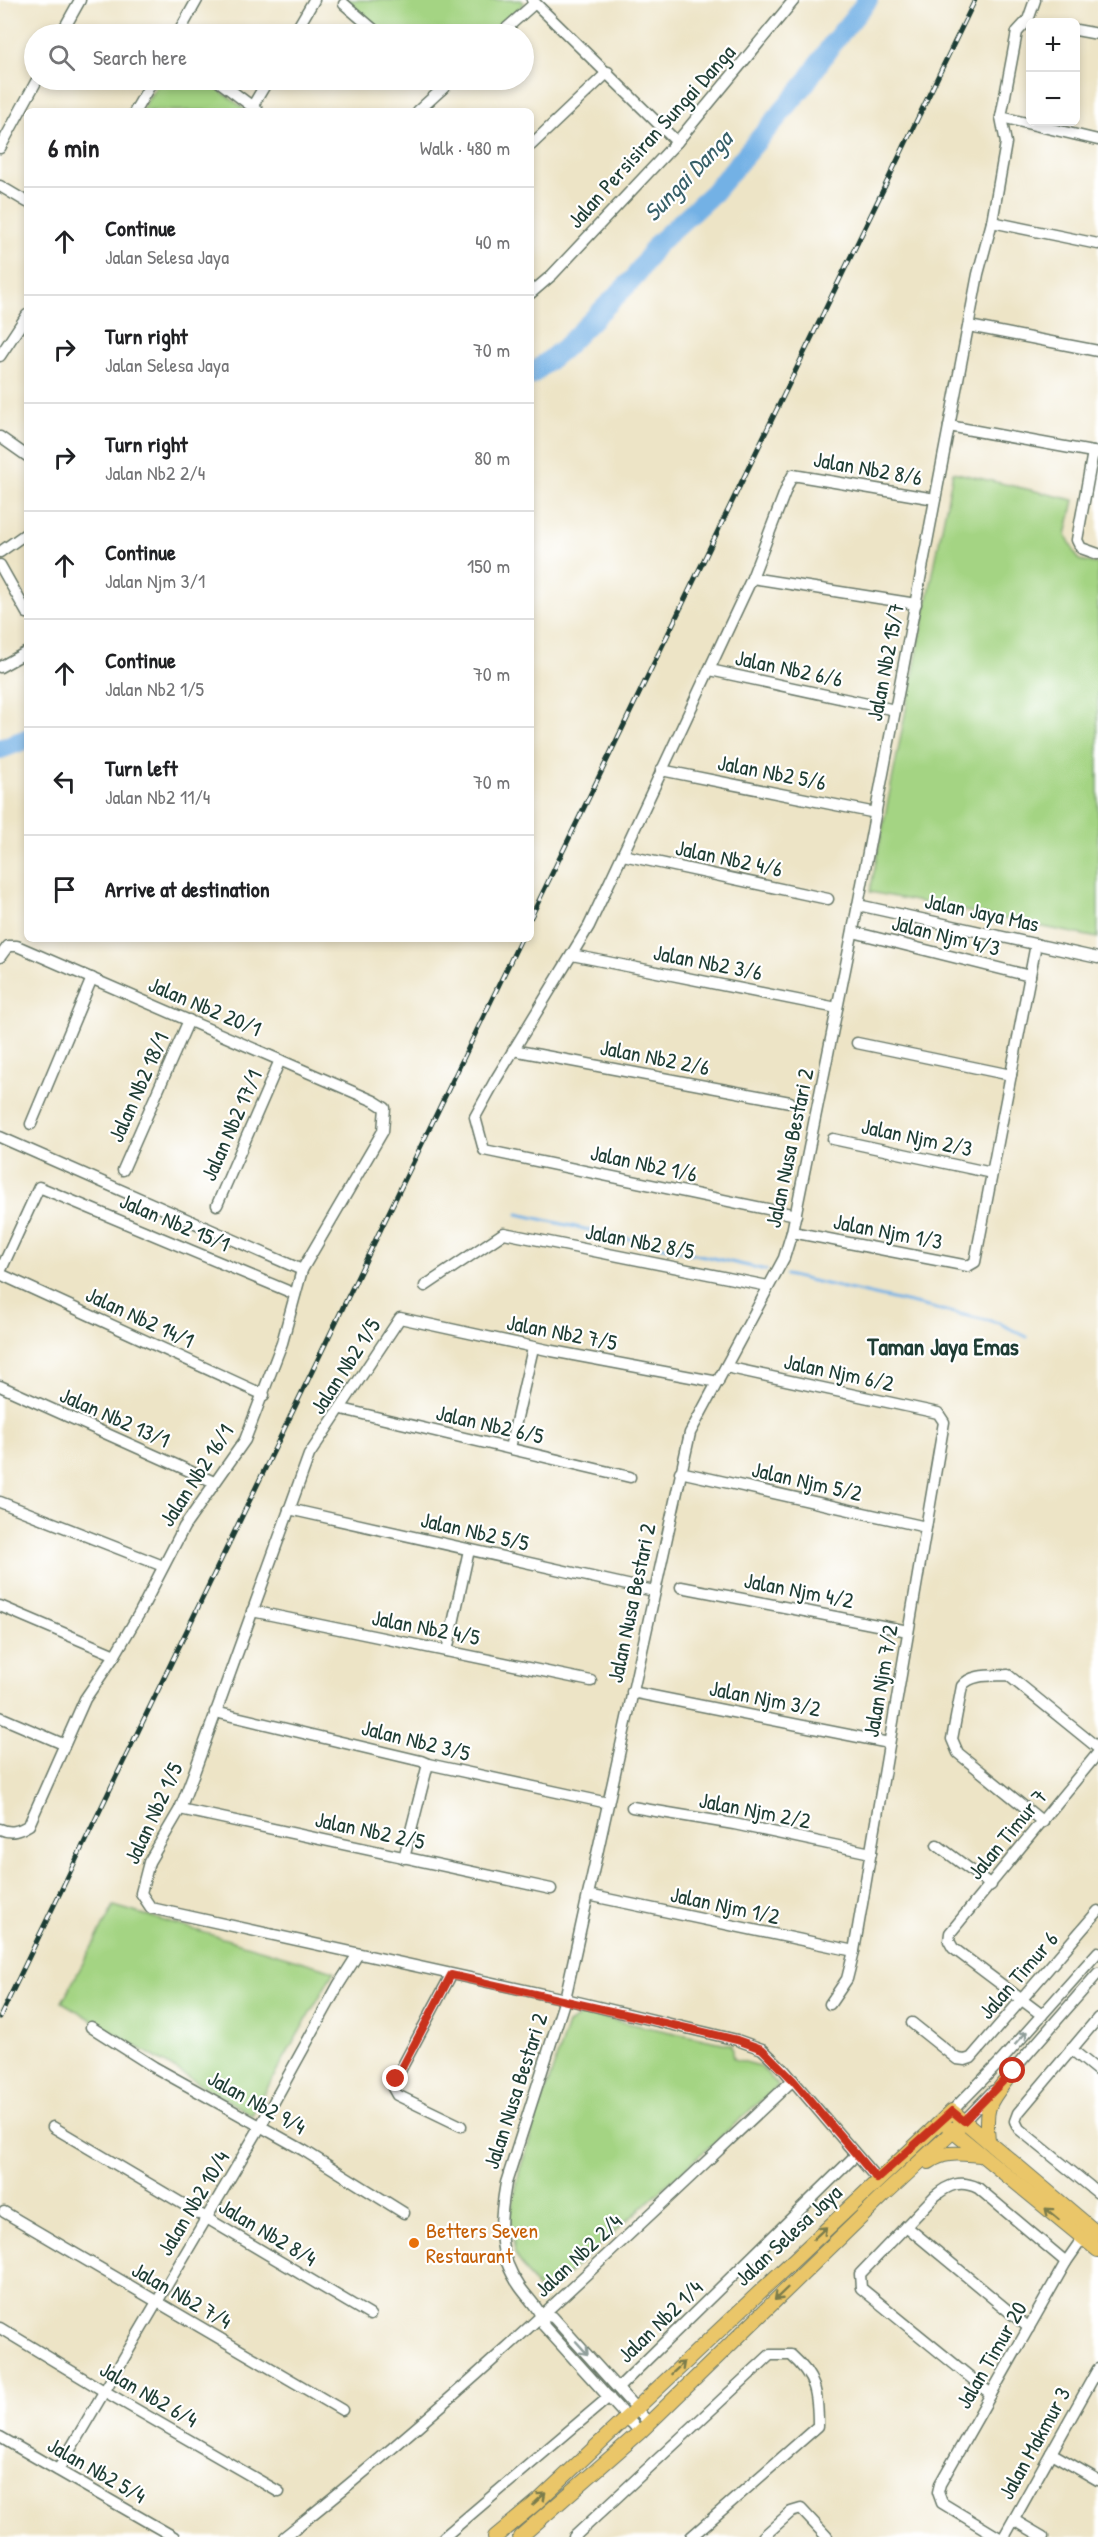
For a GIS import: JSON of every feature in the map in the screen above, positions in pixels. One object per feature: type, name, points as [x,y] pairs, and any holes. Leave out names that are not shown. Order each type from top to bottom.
[{"type":"main road","points":[[988,2141],[985,2113],[988,2104],[1013,2071]]},
{"type":"main road","points":[[952,2111],[1098,2234]]},
{"type":"main road","name":"Jalan Selesa Jaya","points":[[495,2537],[537,2502],[877,2179],[952,2111]]},
{"type":"main road","points":[[941,2121],[1098,2250]]},
{"type":"main road","name":"Jalan Selesa Jaya","points":[[520,2537],[645,2427],[884,2195],[964,2121]]},
{"type":"main road","points":[[884,2195],[937,2156],[949,2153],[981,2155]]},
{"type":"street","points":[[67,24],[80,0]]},
{"type":"street","points":[[184,24],[197,0]]},
{"type":"street","points":[[300,24],[314,0]]},
{"type":"street","name":"Jalan Persisiran Sungai Danga","points":[[534,290],[552,275],[677,142],[794,0]]},
{"type":"street","points":[[1029,18],[1035,0]]},
{"type":"street","points":[[511,24],[534,1],[677,142]]},
{"type":"street","points":[[344,4],[367,24]]},
{"type":"street","points":[[1026,22],[1017,32],[1000,117],[1098,140]]},
{"type":"street","points":[[1080,31],[1098,34]]},
{"type":"street","points":[[534,142],[608,72]]},
{"type":"street","points":[[0,148],[32,90]]},
{"type":"street","points":[[137,108],[147,90]]},
{"type":"street","points":[[230,90],[254,108]]},
{"type":"street","points":[[255,108],[264,90]]},
{"type":"street","points":[[421,108],[441,90]]},
{"type":"street","name":"Jalan Nb2 15/7","points":[[858,905],[949,426],[986,238],[992,222],[1006,142],[1000,117]]},
{"type":"street","points":[[0,186],[24,200]]},
{"type":"street","points":[[992,222],[1098,244]]},
{"type":"street","points":[[0,356],[24,323]]},
{"type":"street","points":[[969,326],[1098,351]]},
{"type":"street","points":[[949,426],[1096,453],[1077,540],[1081,548],[1098,554]]},
{"type":"street","points":[[0,437],[24,454]]},
{"type":"street","name":"Jalan Nb2 8/6","points":[[752,578],[793,475],[935,499]]},
{"type":"street","points":[[0,552],[24,535]]},
{"type":"street","points":[[0,566],[24,608]]},
{"type":"street","points":[[513,1050],[589,926],[752,578],[916,604]]},
{"type":"street","points":[[0,667],[24,654]]},
{"type":"street","name":"Jalan Nb2 6/6","points":[[710,670],[895,710]]},
{"type":"street","name":"Jalan Nb2 5/6","points":[[661,770],[876,813]]},
{"type":"street","name":"Jalan Nb2 4/6","points":[[622,855],[828,899]]},
{"type":"street","name":"Jalan Nusa Bestari 2","points":[[645,2427],[631,2412],[609,2397],[544,2326],[542,2315],[519,2285],[506,2260],[500,2239],[501,2210],[512,2158],[565,1999],[690,1433],[784,1258],[792,1232],[858,905]]},
{"type":"street","name":"Jalan Jaya Mas","points":[[858,905],[1098,958]]},
{"type":"street","name":"Jalan Njm 4/3","points":[[853,932],[1030,976]]},
{"type":"street","points":[[992,1173],[1036,944]]},
{"type":"street","name":"Jalan Nb2 20/1","points":[[1,956],[8,946],[17,946],[374,1101],[385,1108],[386,1119]]},
{"type":"street","name":"Jalan Nb2 3/6","points":[[572,955],[837,1008]]},
{"type":"street","points":[[31,1124],[92,978]]},
{"type":"street","name":"Jalan Nb2 18/1","points":[[123,1170],[189,1020]]},
{"type":"street","points":[[857,1043],[1011,1075]]},
{"type":"street","name":"Jalan Nb2 2/6","points":[[513,1050],[790,1102]]},
{"type":"street","name":"Jalan Nb2 1/6","points":[[513,1050],[475,1117],[484,1150],[795,1215]]},
{"type":"street","name":"Jalan Nb2 17/1","points":[[217,1205],[280,1060]]},
{"type":"street","name":"Jalan Nb2 16/1","points":[[4,1831],[21,1830],[29,1825],[45,1793],[63,1744],[85,1700],[115,1655],[184,1527],[245,1440],[282,1343],[303,1270],[383,1131],[386,1119]]},
{"type":"street","points":[[0,1137],[303,1270]]},
{"type":"street","name":"Jalan Njm 2/3","points":[[833,1139],[992,1173]]},
{"type":"street","name":"Jalan Njm 1/3","points":[[792,1232],[968,1266],[975,1262],[992,1173]]},
{"type":"street","name":"Jalan Nb2 15/1","points":[[0,1273],[39,1188],[45,1188],[295,1294]]},
{"type":"street","name":"Jalan Nb2 8/5","points":[[425,1286],[504,1233],[768,1286]]},
{"type":"street","name":"Jalan Nb2 14/1","points":[[0,1273],[264,1395]]},
{"type":"street","name":"Jalan Nb2 7/5","points":[[400,1318],[533,1347],[718,1382]]},
{"type":"street","name":"Jalan Nb2 1/5","points":[[400,1318],[342,1409],[309,1455],[180,1809],[149,1862],[141,1893],[151,1908],[565,1999],[737,2040],[762,2049],[793,2080]]},
{"type":"street","points":[[510,1448],[533,1347]]},
{"type":"street","name":"Jalan Njm 6/2","points":[[726,1367],[938,1413],[943,1417]]},
{"type":"street","name":"Jalan Nb2 13/1","points":[[0,1386],[214,1482]]},
{"type":"street","name":"Jalan Nb2 6/5","points":[[342,1409],[630,1477]]},
{"type":"street","name":"Jalan Njm 7/2","points":[[830,2004],[847,1979],[854,1951],[944,1422],[943,1417]]},
{"type":"street","name":"Jalan Njm 5/2","points":[[680,1472],[926,1527]]},
{"type":"street","points":[[0,1502],[163,1566]]},
{"type":"street","name":"Jalan Nb2 5/5","points":[[289,1509],[654,1591]]},
{"type":"street","points":[[447,1651],[469,1550]]},
{"type":"street","name":"Jalan Njm 4/2","points":[[681,1587],[908,1631]]},
{"type":"street","points":[[0,1606],[115,1655]]},
{"type":"street","name":"Jalan Nb2 4/5","points":[[252,1611],[591,1681]]},
{"type":"street","points":[[1043,1822],[958,1753],[952,1739],[962,1686],[973,1678],[1008,1675],[1098,1748]]},
{"type":"street","name":"Jalan Njm 3/2","points":[[632,1692],[889,1743]]},
{"type":"street","name":"Jalan Nb2 3/5","points":[[215,1712],[428,1764],[608,1803]]},
{"type":"street","points":[[0,1717],[63,1744]]},
{"type":"street","name":"Jalan Timur 7","points":[[1022,2001],[953,1948],[949,1941],[950,1933],[1098,1753]]},
{"type":"street","points":[[404,1857],[428,1764]]},
{"type":"street","name":"Jalan Njm 2/2","points":[[632,1807],[734,1824],[871,1853]]},
{"type":"street","name":"Jalan Nb2 2/5","points":[[180,1809],[551,1889]]},
{"type":"street","points":[[937,1845],[991,1885]]},
{"type":"street","name":"Jalan Njm 1/2","points":[[588,1895],[854,1951]]},
{"type":"street","name":"Jalan Timur 6","points":[[912,2023],[957,2059],[971,2058],[1098,1911]]},
{"type":"street","name":"Jalan Selesa Jaya","points":[[952,2111],[1001,2061],[1098,1952]]},
{"type":"street","name":"Jalan Nb2 10/4","points":[[58,2470],[260,2127],[358,1954]]},
{"type":"street","name":"Jalan Selesa Jaya","points":[[964,2121],[1013,2071],[1098,1973]]},
{"type":"street","points":[[451,1975],[392,2085],[397,2095],[461,2126]]},
{"type":"street","points":[[1022,2001],[1042,2015]]},
{"type":"street","points":[[1098,2018],[1018,2113],[1015,2121],[1019,2129],[1098,2193]]},
{"type":"street","name":"Jalan Nb2 9/4","points":[[91,2027],[154,2067],[303,2150],[404,2214]]},
{"type":"street","points":[[1071,2049],[1098,2071]]},
{"type":"street","points":[[793,2080],[877,2179]]},
{"type":"street","name":"Jalan Nb2 2/4","points":[[284,2537],[397,2444],[542,2315],[793,2080]]},
{"type":"street","name":"Jalan Nb2 8/4","points":[[53,2127],[370,2315]]},
{"type":"street","name":"Jalan Nb2 1/4","points":[[618,2388],[856,2155]]},
{"type":"street","points":[[991,2394],[861,2288],[859,2280],[864,2267],[944,2189],[959,2183],[978,2188],[1066,2262]]},
{"type":"street","name":"Jalan Nb2 7/4","points":[[4,2212],[342,2410]]},
{"type":"street","points":[[906,2226],[1029,2328]]},
{"type":"street","name":"Jalan Timur 20","points":[[998,2537],[942,2503],[938,2492],[940,2484],[1066,2262],[1082,2239]]},
{"type":"street","name":"Jalan Nusa Bestari 2","points":[[542,2315],[554,2317],[618,2388],[631,2412]]},
{"type":"street","name":"Jalan Nb2 6/4","points":[[0,2328],[279,2492]]},
{"type":"street","points":[[574,2537],[770,2355],[790,2355],[807,2370],[818,2397],[818,2426],[691,2537]]},
{"type":"street","name":"Jalan Makmur 3","points":[[1004,2537],[1095,2381],[1098,2369]]},
{"type":"street","points":[[444,2537],[609,2397]]},
{"type":"street","name":"Jalan Nb2 5/4","points":[[0,2437],[174,2537]]},
{"type":"street","points":[[1051,2453],[1098,2480]]},
{"type":"street","points":[[763,2537],[791,2511],[801,2509],[827,2537]]},
{"type":"street","points":[[1014,2520],[1043,2537]]},
{"type":"green space","points":[[345,0],[521,0],[524,3],[504,24],[372,24]]},
{"type":"green space","points":[[154,90],[219,90],[243,108],[143,108]]},
{"type":"green space","points":[[953,472],[1074,500],[1066,535],[1079,560],[1098,564],[1098,938],[870,892]]},
{"type":"green space","points":[[114,1906],[334,1971],[252,2115],[62,2002]]},
{"type":"green space","points":[[584,2014],[732,2045],[734,2059],[760,2066],[778,2085],[542,2297],[515,2254],[510,2216],[520,2169],[568,2024]]},
{"type":"waterway","name":"Sungai Danga","points":[[534,373],[564,348],[634,278],[657,244],[713,193],[803,87],[832,44],[868,0]]},
{"type":"waterway","name":"Sungai Danga","points":[[0,749],[24,740]]},
{"type":"waterway","points":[[518,1214],[766,1270]]},
{"type":"waterway","points":[[786,1275],[999,1323],[1027,1337]]},
{"type":"railway","points":[[534,911],[975,0]]},
{"type":"railway","points":[[0,2017],[520,942]]},
{"type":"place","name":"Betters Seven Restaurant","points":[[414,2243]]},
{"type":"district","name":"Taman Jaya Emas","points":[[943,1347]]},
{"type":"route","points":[[396,2079],[451,1975],[565,1999],[737,2040],[762,2049],[793,2080],[877,2179],[952,2111],[964,2121],[1013,2071]]}]
